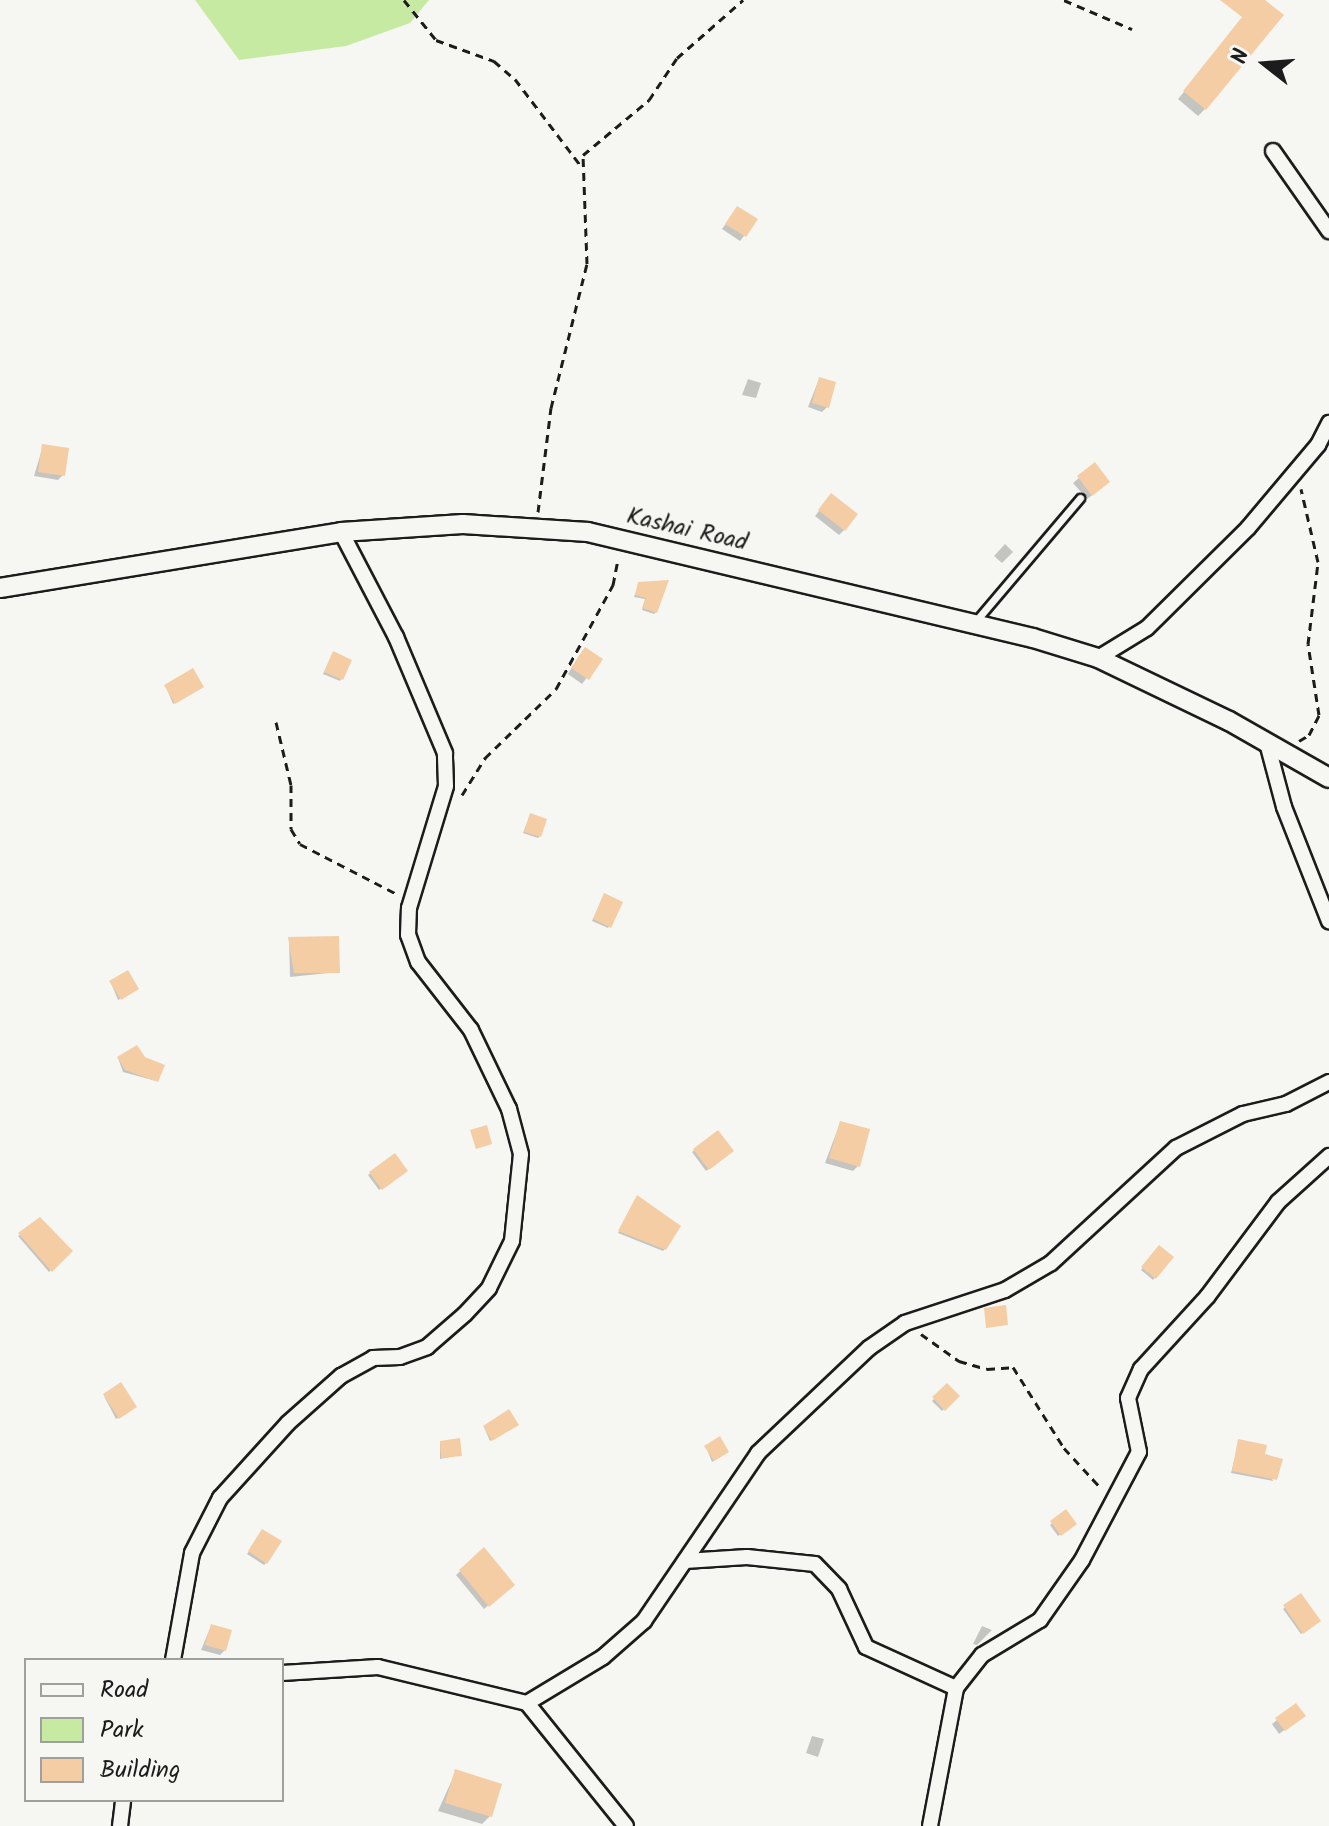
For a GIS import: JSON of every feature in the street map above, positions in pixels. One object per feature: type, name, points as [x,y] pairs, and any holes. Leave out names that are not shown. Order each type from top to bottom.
[{"type":"street","points":[[1273,151],[1329,231]]},
{"type":"street","points":[[1098,658],[1147,628],[1248,528],[1298,469],[1329,423]]},
{"type":"street","name":"Kashai Road","points":[[0,588],[341,532],[536,526],[621,540],[1098,658],[1273,746],[1329,778]]},
{"type":"street","points":[[173,1658],[192,1553],[220,1498],[288,1423],[341,1376],[373,1358],[400,1357],[427,1347],[489,1288],[512,1241],[521,1154],[517,1131],[471,1030],[418,962],[408,935],[411,900],[446,786],[445,753],[396,637],[341,532]]},
{"type":"street","points":[[1273,746],[1284,807],[1329,921]]},
{"type":"street","points":[[527,1703],[603,1657],[644,1621],[758,1453],[869,1348],[905,1323],[1005,1290],[1051,1263],[1176,1148],[1243,1114],[1286,1104],[1329,1082]]},
{"type":"street","points":[[930,1826],[956,1688],[982,1655],[1040,1620],[1082,1560],[1139,1452],[1128,1398],[1141,1369],[1207,1297],[1278,1202],[1329,1156]]},
{"type":"street","points":[[685,1561],[747,1557],[815,1564],[839,1589],[866,1647],[956,1688]]},
{"type":"street","points":[[284,1673],[378,1667],[527,1703],[626,1826]]},
{"type":"street","points":[[120,1826],[123,1802]]},
{"type":"lane","points":[[973,625],[1080,498]]},
{"type":"path","points":[[404,0],[436,40],[494,61],[515,79],[581,166]]},
{"type":"path","points":[[536,526],[551,408],[587,264],[581,166],[589,148],[649,100],[677,58],[743,0]]},
{"type":"path","points":[[1064,0],[1132,29]]},
{"type":"path","points":[[1273,746],[1309,735],[1319,715],[1308,644],[1318,562],[1315,535],[1298,469]]},
{"type":"path","points":[[457,803],[485,758],[556,689],[613,585],[621,540]]},
{"type":"path","points":[[276,722],[291,785],[291,829],[300,844],[411,900]]},
{"type":"path","points":[[905,1323],[959,1361],[987,1369],[1013,1367],[1064,1448],[1115,1499]]},
{"type":"green space","points":[[195,0],[429,0],[410,23],[346,46],[239,60]]},
{"type":"building","points":[[1220,0],[1265,0],[1284,15],[1206,110],[1183,91],[1242,17]]},
{"type":"building","points":[[737,206],[758,219],[746,237],[725,224]]},
{"type":"building","points":[[819,377],[836,382],[829,408],[812,403]]},
{"type":"building","points":[[42,444],[69,448],[65,476],[38,472]]},
{"type":"building","points":[[1095,462],[1110,482],[1092,496],[1077,476]]},
{"type":"building","points":[[831,493],[858,514],[845,531],[818,510]]},
{"type":"building","points":[[669,580],[657,613],[642,608],[646,598],[635,595],[638,582]]},
{"type":"building","points":[[585,647],[603,659],[589,680],[571,668]]},
{"type":"building","points":[[333,651],[352,660],[343,680],[324,672]]},
{"type":"building","points":[[193,668],[204,687],[175,704],[164,685]]},
{"type":"building","points":[[530,813],[547,819],[541,837],[524,832]]},
{"type":"building","points":[[604,893],[623,902],[611,928],[593,919]]},
{"type":"building","points":[[339,936],[340,973],[294,973],[288,937]]},
{"type":"building","points":[[128,970],[139,989],[121,1000],[109,981]]},
{"type":"building","points":[[137,1045],[145,1057],[165,1065],[158,1082],[125,1070],[117,1057]]},
{"type":"building","points":[[840,1121],[870,1129],[860,1167],[829,1158]]},
{"type":"building","points":[[487,1125],[492,1144],[476,1149],[470,1130]]},
{"type":"building","points":[[718,1130],[734,1151],[709,1170],[693,1149]]},
{"type":"building","points":[[395,1153],[408,1171],[382,1190],[369,1172]]},
{"type":"building","points":[[637,1195],[681,1226],[666,1250],[618,1231]]},
{"type":"building","points":[[40,1217],[73,1251],[52,1272],[18,1233]]},
{"type":"building","points":[[1159,1245],[1174,1257],[1156,1279],[1141,1267]]},
{"type":"building","points":[[1006,1305],[1008,1325],[986,1328],[984,1308]]},
{"type":"building","points":[[121,1382],[137,1407],[119,1419],[103,1394]]},
{"type":"building","points":[[947,1383],[960,1396],[945,1411],[932,1397]]},
{"type":"building","points":[[509,1409],[519,1425],[492,1441],[483,1426]]},
{"type":"building","points":[[720,1436],[729,1452],[714,1461],[704,1446]]},
{"type":"building","points":[[460,1438],[462,1456],[441,1458],[440,1441]]},
{"type":"building","points":[[1238,1439],[1267,1445],[1265,1454],[1283,1459],[1277,1480],[1232,1471]]},
{"type":"building","points":[[1066,1509],[1077,1524],[1061,1536],[1050,1521]]},
{"type":"building","points":[[262,1529],[282,1541],[267,1564],[248,1551]]},
{"type":"building","points":[[484,1547],[515,1585],[489,1607],[459,1570]]},
{"type":"building","points":[[1301,1593],[1321,1621],[1303,1634],[1283,1605]]},
{"type":"building","points":[[211,1624],[232,1630],[226,1651],[205,1645]]},
{"type":"building","points":[[1296,1703],[1306,1716],[1285,1731],[1275,1718]]},
{"type":"building","points":[[455,1769],[502,1784],[492,1817],[445,1803]]}]
